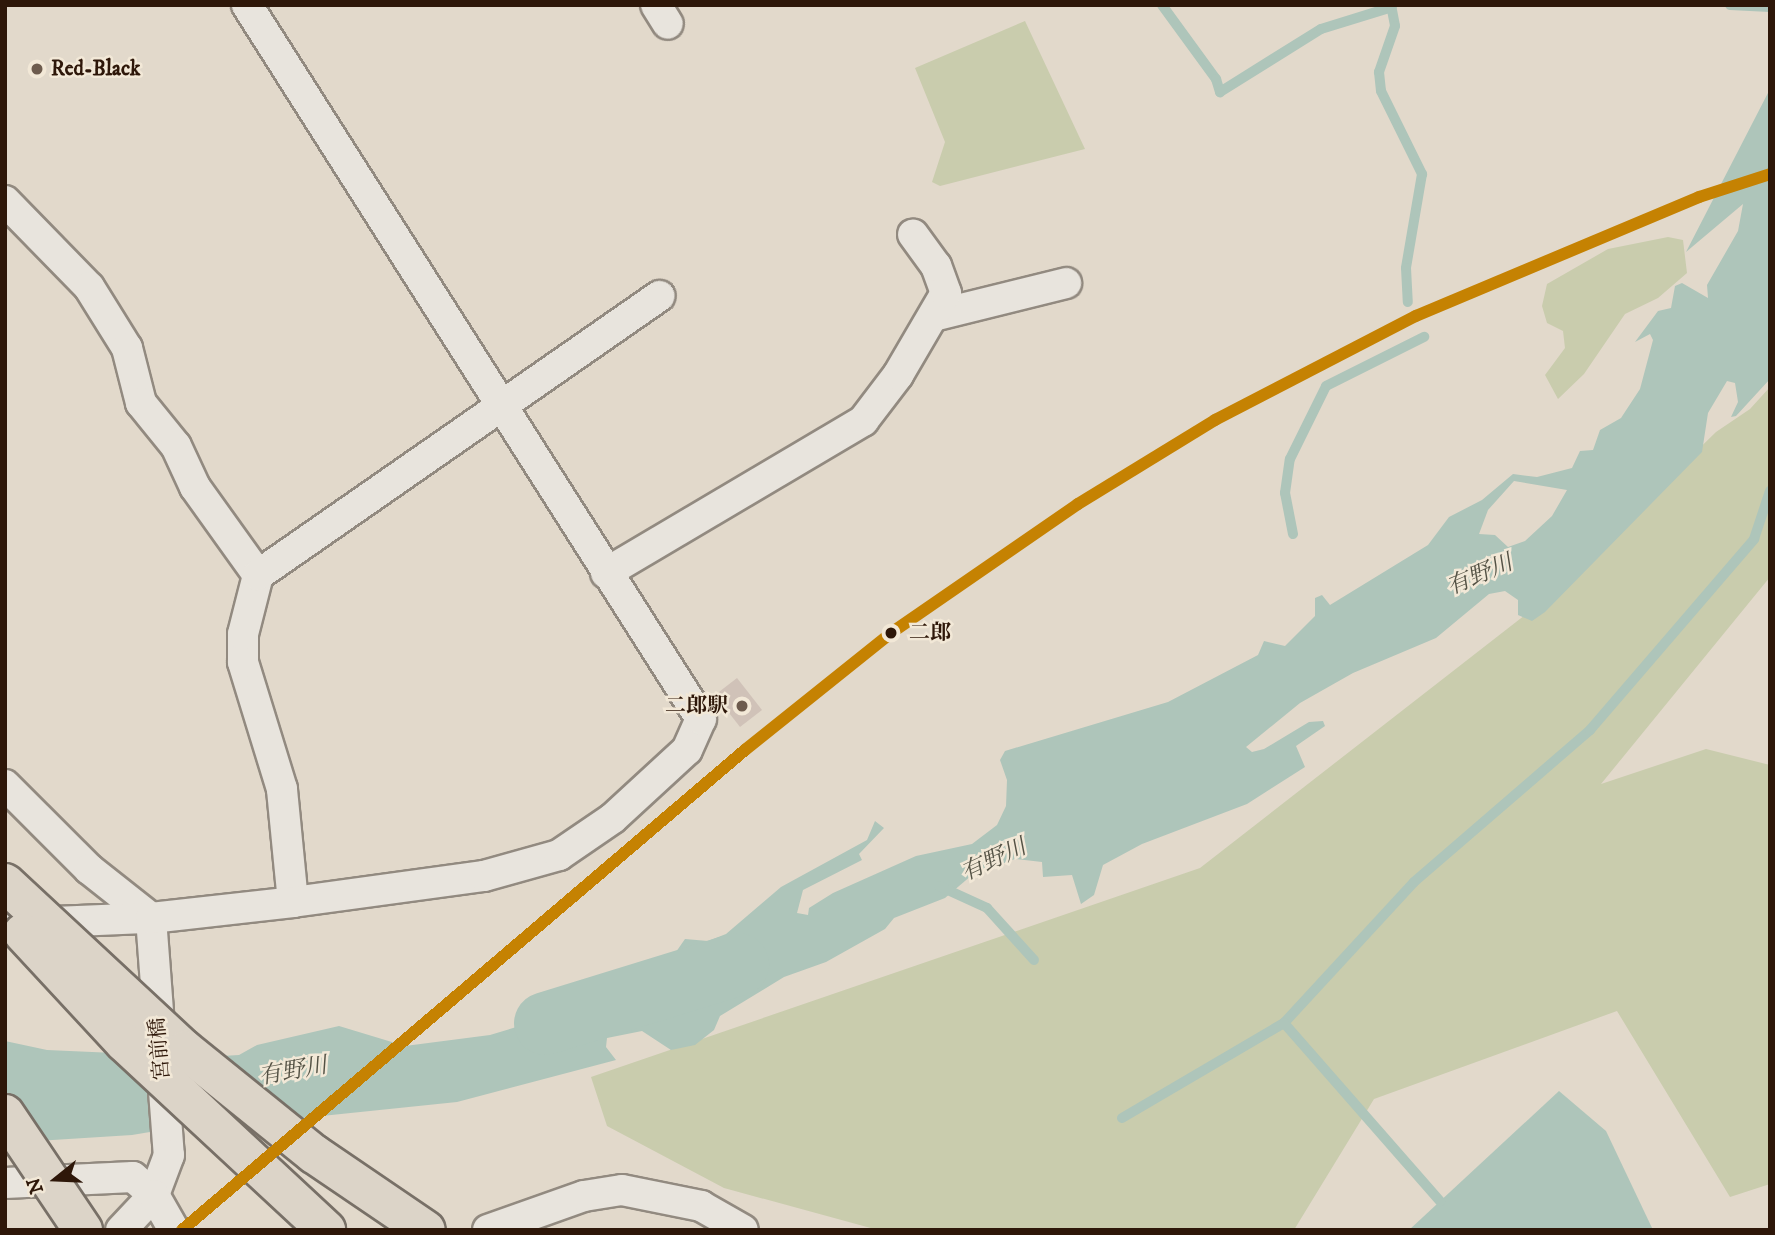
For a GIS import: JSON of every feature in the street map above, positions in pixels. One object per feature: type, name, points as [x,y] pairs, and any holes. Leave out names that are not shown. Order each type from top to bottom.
[{"type":"highway","points":[[5,883],[185,1050],[313,1154],[426,1230]]},
{"type":"highway","points":[[5,914],[124,1042],[326,1230]]},
{"type":"highway","points":[[5,1114],[83,1230]]},
{"type":"street","points":[[5,924],[151,931],[293,902],[484,876],[559,855],[613,817],[687,750],[701,719],[247,5]]},
{"type":"street","points":[[5,201],[89,287],[127,348],[141,403],[176,446],[194,487],[258,575]]},
{"type":"street","points":[[606,573],[863,421],[937,315],[946,293],[936,265],[913,234]]},
{"type":"street","points":[[937,315],[1066,283]]},
{"type":"street","points":[[293,902],[282,789],[243,662],[243,634],[258,575],[499,404],[659,296]]},
{"type":"street","points":[[5,785],[151,931]]},
{"type":"street","name":"宮前橋","points":[[151,931],[169,1155],[154,1195]]},
{"type":"street","points":[[5,1183],[133,1177],[154,1195],[174,1230]]},
{"type":"street","points":[[488,1230],[583,1196],[622,1191],[701,1206],[743,1230]]},
{"type":"street","points":[[121,1230],[154,1195]]},
{"type":"shaded area","points":[[1025,21],[1085,149],[940,186],[932,182],[945,142],[915,68]]},
{"type":"shaded area","points":[[1668,237],[1683,240],[1687,273],[1658,298],[1625,314],[1584,374],[1558,399],[1545,375],[1565,348],[1563,331],[1547,323],[1542,306],[1547,284],[1608,249]]},
{"type":"shaded area","points":[[1770,387],[1770,577],[1601,784],[1706,749],[1770,765],[1770,1184],[1730,1197],[1617,1011],[1374,1099],[1294,1230],[878,1230],[724,1188],[607,1126],[591,1077],[1200,868],[1543,601],[1716,432],[1750,409]]},
{"type":"water","points":[[1770,89],[1770,379],[1736,416],[1731,417],[1738,402],[1735,383],[1727,381],[1708,413],[1702,452],[1545,612],[1532,621],[1518,615],[1518,600],[1505,591],[1489,594],[1436,638],[1353,673],[1300,703],[1246,747],[1252,752],[1264,749],[1309,722],[1323,721],[1325,726],[1296,746],[1305,767],[1247,804],[1142,844],[1103,865],[1094,895],[1081,904],[1072,875],[1043,877],[1042,862],[1015,859],[972,875],[945,898],[894,918],[885,929],[826,962],[784,977],[720,1016],[714,1030],[695,1045],[671,1050],[642,1031],[607,1038],[606,1047],[616,1060],[457,1102],[283,1120],[275,1111],[132,1135],[5,1143],[5,1041],[47,1050],[205,1057],[239,1055],[257,1045],[339,1026],[405,1046],[490,1035],[626,994],[633,1003],[647,999],[672,982],[669,962],[685,939],[708,941],[726,934],[781,887],[867,840],[875,821],[884,828],[859,854],[862,860],[803,890],[797,913],[808,915],[809,908],[833,893],[916,856],[972,844],[997,825],[1006,806],[1007,780],[1000,760],[1005,751],[1168,702],[1258,655],[1264,641],[1285,646],[1315,616],[1315,598],[1322,595],[1330,605],[1428,545],[1449,517],[1482,500],[1513,474],[1537,477],[1572,468],[1580,451],[1593,450],[1600,430],[1621,418],[1640,389],[1653,340],[1650,334],[1635,342],[1658,311],[1671,308],[1675,286],[1682,283],[1708,298],[1707,285],[1738,231],[1743,204],[1686,252]],"holes":[[[1514,481],[1567,490],[1552,516],[1525,541],[1508,547],[1495,535],[1479,534],[1488,510]]]},
{"type":"water","points":[[1559,1091],[1606,1131],[1653,1230],[1409,1230]]},
{"type":"building","name":"二郎駅","points":[[737,678],[762,710],[740,727],[715,695]]},
{"type":"waterway","points":[[1162,5],[1216,79],[1220,92],[1321,29],[1392,7]]},
{"type":"waterway","points":[[1391,5],[1395,26],[1379,72],[1381,91],[1422,174],[1406,268],[1408,302]]},
{"type":"waterway","points":[[1730,5],[1770,7]]},
{"type":"waterway","points":[[1293,534],[1285,493],[1290,459],[1326,386],[1424,337]]},
{"type":"waterway","points":[[1284,1023],[1414,882],[1590,730],[1754,539],[1770,491]]},
{"type":"waterway","points":[[939,886],[987,908],[1034,960]]},
{"type":"waterway","name":"有野川","points":[[545,1023],[737,964]]},
{"type":"waterway","points":[[1122,1118],[1284,1023],[1440,1201]]},
{"type":"transit line","points":[[182,1230],[745,750],[891,633],[1078,504],[1215,420],[1416,316],[1699,197],[1770,174]]},
{"type":"place","name":"Red-Black","points":[[37,69]]},
{"type":"place","name":"二郎","points":[[891,633]]},
{"type":"place","name":"二郎駅","points":[[742,706]]}]
